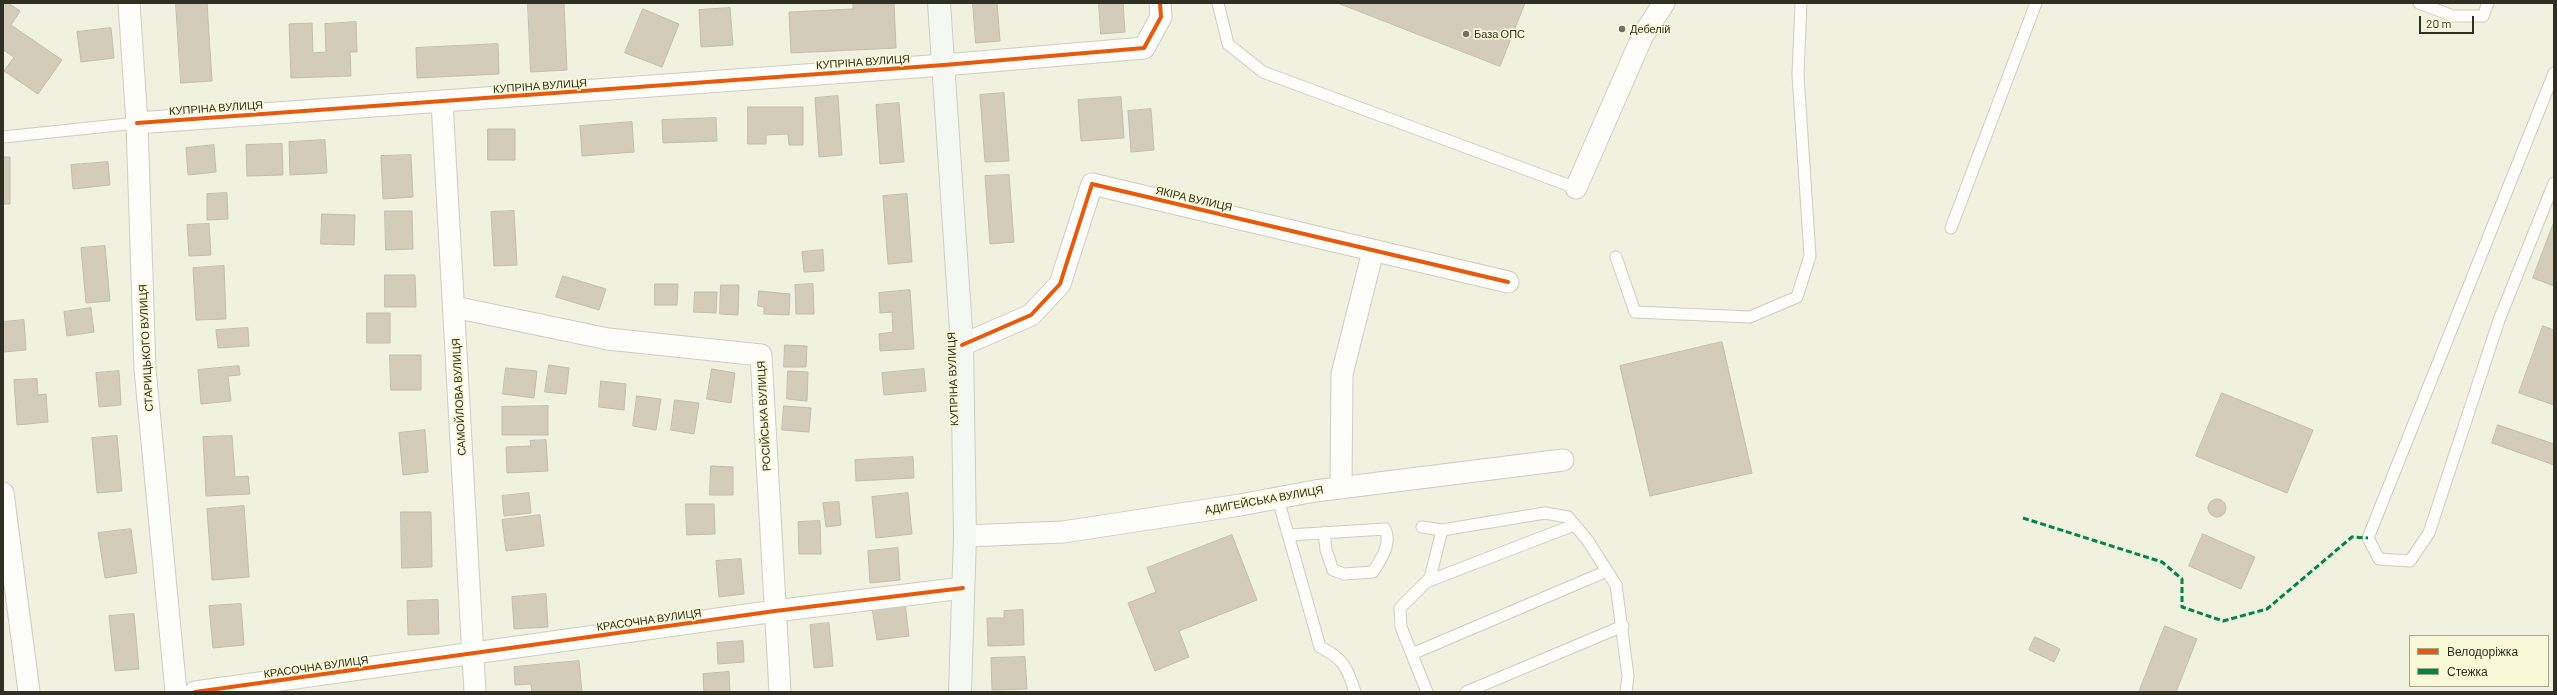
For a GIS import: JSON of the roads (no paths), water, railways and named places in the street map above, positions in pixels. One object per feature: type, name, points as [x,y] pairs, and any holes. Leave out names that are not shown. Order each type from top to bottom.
[{"type":"main road","name":"КУПРІНА ВУЛИЦЯ","points":[[939,3],[962,345],[965,536],[960,692]]},
{"type":"street","name":"СТАРИЦЬКОГО ВУЛИЦЯ","points":[[129,3],[137,123],[145,369],[176,692]]},
{"type":"street","name":"КУПРІНА ВУЛИЦЯ","points":[[137,123],[944,66],[1144,48],[1161,16],[1160,3]]},
{"type":"street","points":[[1576,188],[1643,35],[1664,3]]},
{"type":"street","name":"САМОЙЛОВА ВУЛИЦЯ","points":[[442,102],[475,692]]},
{"type":"street","name":"ЯКІРА ВУЛИЦЯ","points":[[962,345],[1031,316],[1060,284],[1092,184],[1508,282]]},
{"type":"street","points":[[1340,488],[1342,374],[1373,250]]},
{"type":"street","name":"РОСІЙСЬКА ВУЛИЦЯ","points":[[454,307],[608,339],[761,355],[780,692]]},
{"type":"street","name":"АДИГЕЙСЬКА ВУЛИЦЯ","points":[[965,536],[1063,532],[1340,488],[1563,460]]},
{"type":"street","points":[[3,493],[29,692]]},
{"type":"street","name":"КРАСОЧНА ВУЛИЦЯ","points":[[195,692],[472,655],[775,611],[964,588]]},
{"type":"lane","points":[[1218,3],[1228,44],[1263,72],[1576,188]]},
{"type":"lane","points":[[1616,257],[1635,312],[1750,317],[1797,297],[1810,256],[1798,75],[1801,3]]},
{"type":"lane","points":[[1951,228],[2036,3]]},
{"type":"lane","points":[[2419,3],[2453,16],[2483,16],[2488,3]]},
{"type":"lane","points":[[2554,73],[2368,538],[2379,559],[2410,561],[2429,533],[2499,320],[2554,183]]},
{"type":"lane","points":[[3,137],[137,123]]},
{"type":"lane","points":[[1278,499],[1320,647],[1334,654],[1347,667],[1354,692]]},
{"type":"lane","points":[[1422,527],[1442,530],[1545,513],[1568,517],[1616,585],[1623,626],[1628,676],[1626,692]]},
{"type":"lane","points":[[1426,582],[1574,525]]},
{"type":"lane","points":[[1288,535],[1324,532],[1385,529],[1388,536],[1384,554],[1373,572],[1344,574],[1333,570],[1326,550],[1324,532]]},
{"type":"lane","points":[[1427,692],[1401,627],[1400,608],[1426,582],[1434,565],[1442,530]]},
{"type":"lane","points":[[1412,654],[1607,571]]},
{"type":"lane","points":[[1466,692],[1623,626]]},
{"type":"place","name":"Дебелій","points":[[1622,29]]},
{"type":"place","name":"База ОПС","points":[[1466,34]]}]
